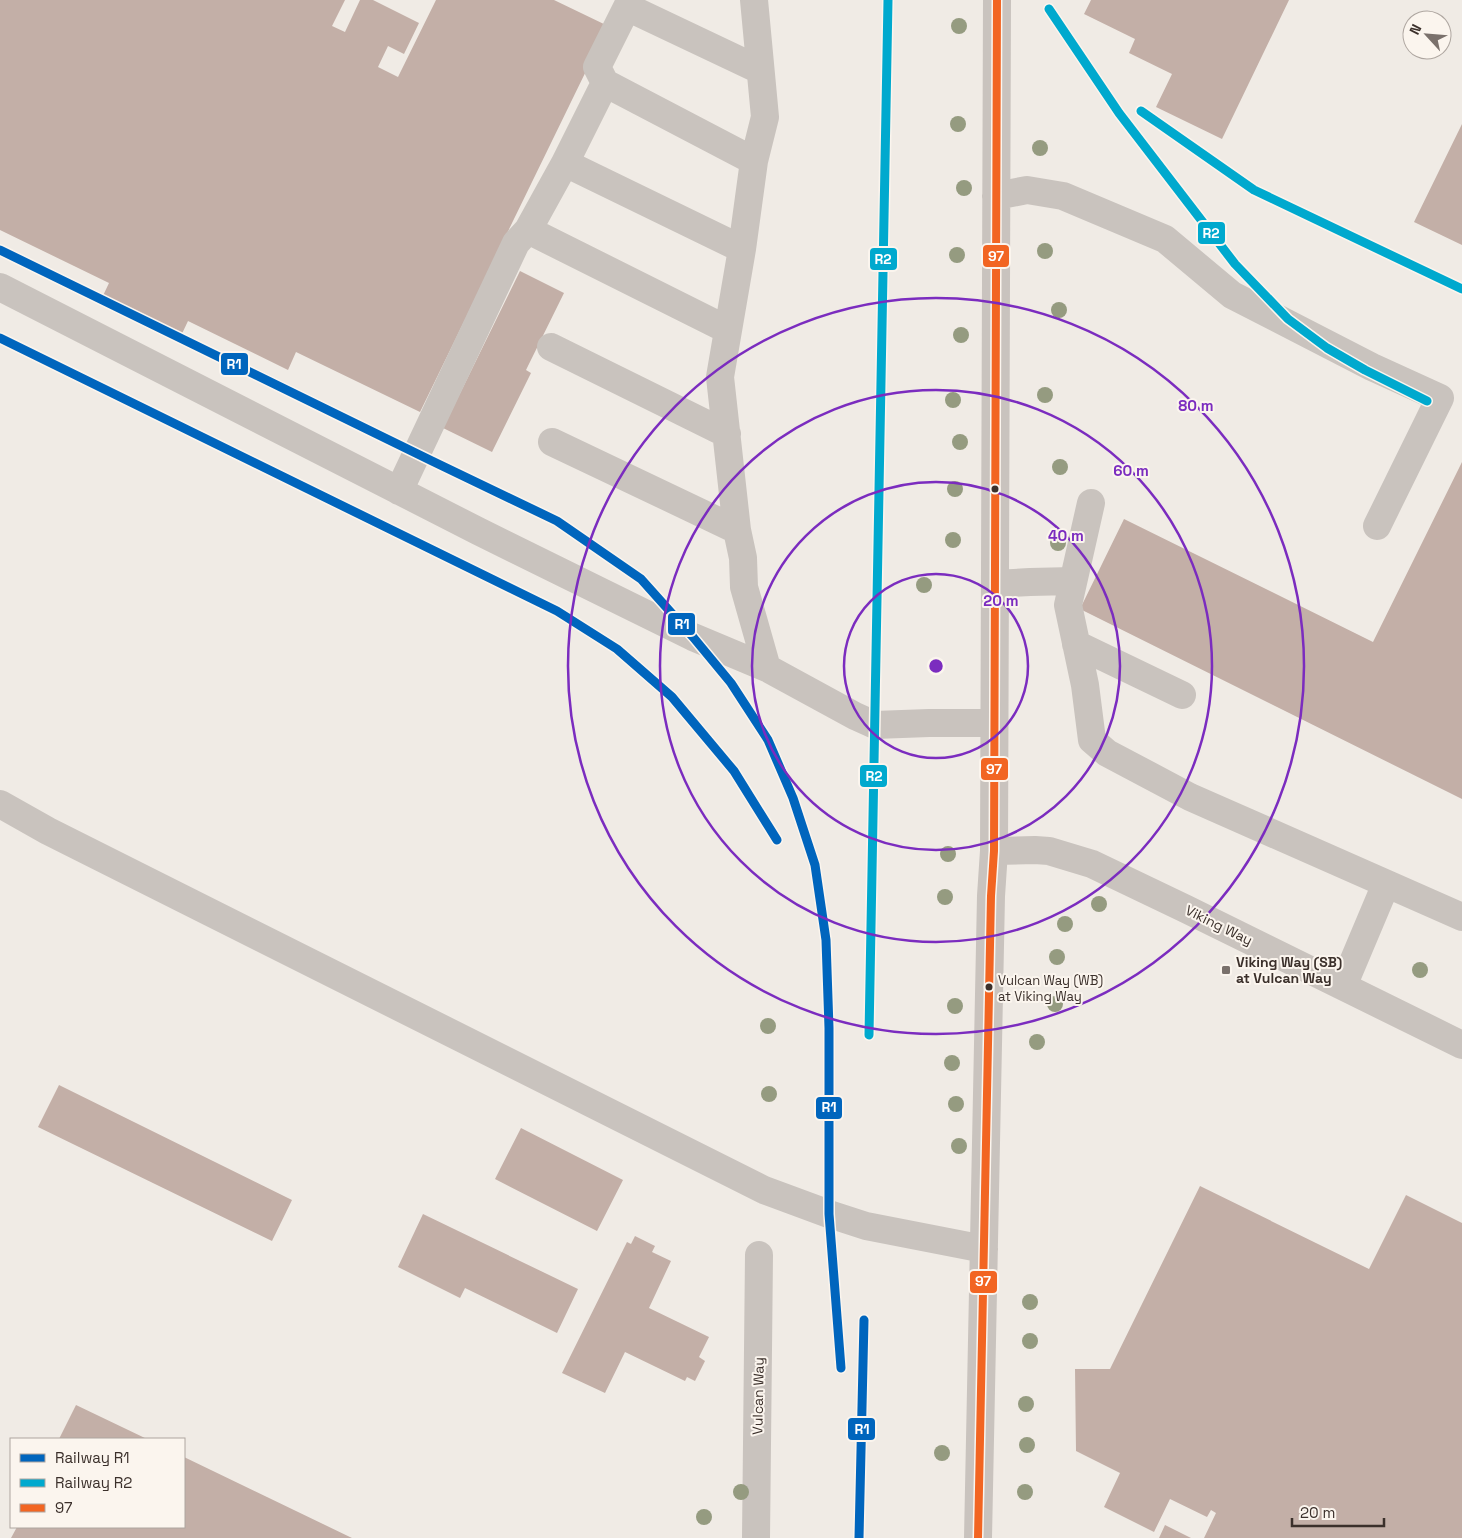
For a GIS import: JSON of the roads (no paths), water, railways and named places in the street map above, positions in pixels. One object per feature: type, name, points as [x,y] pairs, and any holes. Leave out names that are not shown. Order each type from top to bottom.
[{"type":"street","points":[[754,0],[765,117],[754,161],[742,249],[720,377],[737,530],[743,558],[744,587],[767,668]]},
{"type":"street","points":[[978,1538],[991,896],[994,850],[997,0]]},
{"type":"street","points":[[754,161],[604,83],[598,67],[627,7],[760,70]]},
{"type":"street","points":[[399,491],[516,243],[528,230],[566,163],[604,83]]},
{"type":"street","points":[[566,163],[742,249]]},
{"type":"street","points":[[996,196],[1026,190],[1063,196],[1165,239],[1232,295],[1372,367],[1440,398],[1377,526]]},
{"type":"street","points":[[528,230],[728,330]]},
{"type":"street","points":[[0,287],[478,531],[693,636],[767,668],[875,725],[994,723]]},
{"type":"street","points":[[551,347],[727,434]]},
{"type":"street","points":[[552,442],[737,530]]},
{"type":"street","points":[[1092,504],[1068,605],[1085,685],[1092,740],[1107,753],[1190,797],[1462,917]]},
{"type":"street","points":[[994,584],[1073,582]]},
{"type":"street","points":[[1076,644],[1182,695]]},
{"type":"street","points":[[0,804],[48,831],[764,1190],[866,1226],[984,1249]]},
{"type":"street","name":"Viking Way","points":[[994,850],[1049,851],[1092,864],[1462,1045]]},
{"type":"street","points":[[1343,986],[1386,884]]},
{"type":"street","name":"Vulcan Way","points":[[756,1538],[759,1255]]},
{"type":"rail line","name":"R2","points":[[869,1035],[888,0]]},
{"type":"rail line","name":"R2","points":[[1049,9],[1119,113],[1235,264],[1288,319],[1327,348],[1365,370],[1427,401]]},
{"type":"rail line","name":"R2","points":[[1141,111],[1254,190],[1462,289]]},
{"type":"rail line","name":"R1","points":[[0,250],[557,521],[641,579],[731,683],[768,740],[793,798],[815,865],[826,940],[829,1028],[829,1214],[841,1368]]},
{"type":"rail line","name":"R1","points":[[0,338],[557,611],[617,649],[672,697],[734,771],[777,840]]},
{"type":"rail line","name":"R1","points":[[859,1538],[864,1320]]},
{"type":"place","name":"Viking Way (SB) at Vulcan Way","points":[[1226,970]]},
{"type":"place","name":"Vulcan Way (WB) at Viking Way","points":[[989,987]]}]
